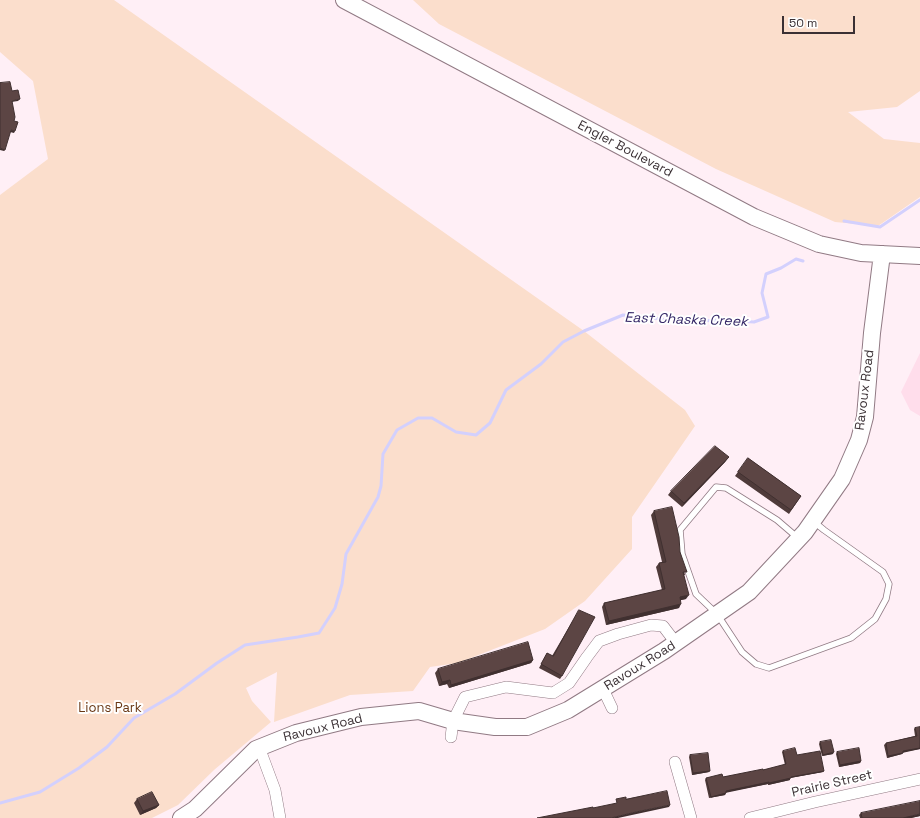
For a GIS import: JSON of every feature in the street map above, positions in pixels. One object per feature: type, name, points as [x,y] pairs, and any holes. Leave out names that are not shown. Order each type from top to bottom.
[{"type":"street","name":"Engler Boulevard","points":[[344,0],[754,216],[819,244],[861,253],[920,256]]},
{"type":"street","name":"Ravoux Road","points":[[181,818],[195,809],[256,749],[296,732],[361,717],[419,711],[453,721],[495,727],[527,727],[568,710],[664,651],[749,592],[805,532],[813,521],[842,479],[859,440],[865,416],[872,333],[882,254]]},
{"type":"street","points":[[451,738],[453,721],[465,697],[506,687],[553,693],[569,683],[599,641],[651,624],[663,626],[676,643]]},
{"type":"street","points":[[602,689],[612,708]]},
{"type":"street","points":[[259,747],[275,790],[280,818]]},
{"type":"street","points":[[674,762],[691,818]]},
{"type":"street","name":"Prairie Street","points":[[750,818],[920,779]]},
{"type":"lane","points":[[798,538],[777,520],[726,488],[716,487],[680,530],[682,554],[696,594],[717,614],[742,652],[756,664],[769,668],[851,638],[875,619],[886,599],[889,584],[883,572],[813,521]]},
{"type":"shaded area","points":[[920,353],[920,416],[910,410],[901,392]]},
{"type":"green space","name":"Lions Park","points":[[0,0],[114,0],[584,331],[685,410],[695,426],[632,517],[632,549],[585,601],[545,629],[458,663],[430,667],[413,691],[350,695],[274,722],[277,672],[242,690],[246,688],[252,701],[271,722],[214,770],[178,805],[152,818],[0,818],[0,195],[48,159],[33,81],[0,52]]},
{"type":"green space","points":[[413,0],[920,0],[920,91],[897,107],[848,112],[884,139],[920,143],[920,197],[878,226],[835,222],[716,169],[439,24]]},
{"type":"building","points":[[10,82],[12,91],[18,90],[20,99],[12,101],[15,117],[14,121],[18,122],[15,131],[11,130],[5,150],[0,148],[0,83]]},
{"type":"building","points":[[715,446],[729,457],[684,503],[671,491]]},
{"type":"building","points":[[748,458],[801,496],[791,510],[738,472]]},
{"type":"building","points":[[672,507],[679,537],[680,552],[687,572],[683,572],[689,595],[680,597],[681,604],[609,621],[604,603],[665,589],[659,563],[666,562],[654,511]]},
{"type":"building","points":[[579,610],[595,617],[562,676],[541,664],[547,653],[553,656]]},
{"type":"building","points":[[528,642],[533,660],[451,685],[450,680],[442,682],[438,669]]},
{"type":"building","points":[[920,727],[920,748],[903,751],[903,753],[888,756],[886,743],[917,736],[915,728]]},
{"type":"building","points":[[831,740],[834,752],[823,755],[820,742]]},
{"type":"building","points":[[795,748],[797,755],[820,751],[824,771],[726,791],[726,793],[711,797],[706,778],[722,774],[723,777],[763,770],[786,764],[783,751]]},
{"type":"building","points":[[859,748],[861,761],[840,765],[837,752]]},
{"type":"building","points":[[708,753],[710,771],[693,773],[690,755]]},
{"type":"building","points":[[667,791],[670,805],[611,818],[537,818],[617,803],[616,799],[626,797],[626,799]]},
{"type":"building","points":[[152,792],[159,805],[143,811],[137,799]]},
{"type":"building","points":[[920,801],[920,814],[903,818],[862,818],[861,813]]},
{"type":"waterway","name":"East Chaska Creek","points":[[844,221],[880,227],[920,200]]},
{"type":"waterway","name":"East Chaska Creek","points":[[0,803],[40,792],[79,768],[107,747],[134,718],[175,694],[217,663],[245,645],[319,633],[335,608],[342,584],[346,554],[378,497],[381,486],[383,454],[397,430],[418,418],[432,418],[456,432],[476,435],[490,423],[506,390],[541,364],[563,342],[584,331],[623,315],[649,317],[678,322],[721,320],[754,322],[768,317],[762,293],[766,274],[781,268],[796,259],[803,261]]}]
